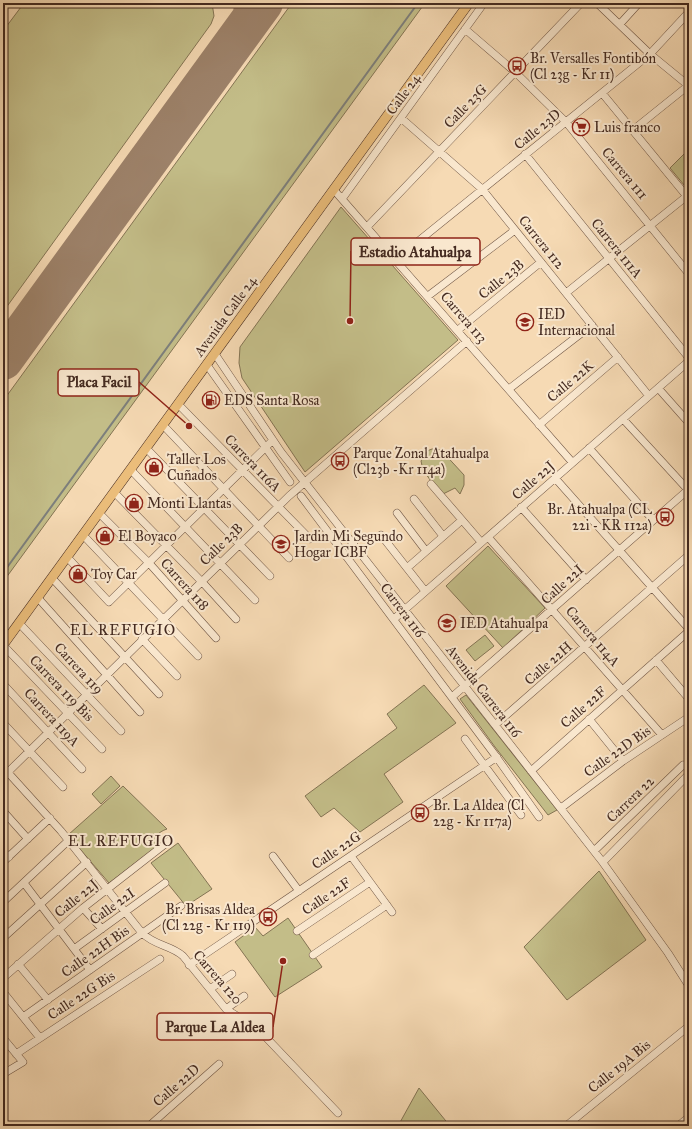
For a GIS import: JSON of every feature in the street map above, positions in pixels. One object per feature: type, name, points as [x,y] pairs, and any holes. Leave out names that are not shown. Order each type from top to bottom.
[{"type":"main road","name":"Avenida Calle 24","points":[[3,645],[469,3]]},
{"type":"street","name":"Calle 24","points":[[342,199],[484,3]]},
{"type":"street","name":"Calle 23G","points":[[367,228],[581,3]]},
{"type":"street","points":[[597,3],[650,54],[689,85],[633,130]]},
{"type":"street","points":[[620,24],[639,3]]},
{"type":"street","name":"Calle 23D","points":[[396,260],[650,54],[689,12]]},
{"type":"street","name":"Carrera 111","points":[[465,29],[515,72],[566,122],[651,225],[689,274]]},
{"type":"street","points":[[566,293],[651,225],[688,198],[602,93]]},
{"type":"street","name":"Carrera 112","points":[[401,118],[482,189],[649,396]]},
{"type":"street","name":"Carrera 111A","points":[[526,154],[608,259],[689,358]]},
{"type":"street","name":"Carrera 113","points":[[334,190],[572,462]]},
{"type":"street","points":[[428,296],[515,230]]},
{"type":"street","name":"Calle 23B","points":[[458,330],[541,262]]},
{"type":"street","points":[[509,389],[592,325]]},
{"type":"street","name":"Calle 23B","points":[[5,772],[48,733],[220,562],[278,507],[467,341]]},
{"type":"street","name":"Avenida Carrera 116","points":[[215,354],[273,440],[305,483],[603,862],[668,953],[689,986]]},
{"type":"street","name":"Calle 22K","points":[[539,425],[618,357]]},
{"type":"street","name":"Calle 22J","points":[[394,619],[689,361]]},
{"type":"street","points":[[207,365],[290,482]]},
{"type":"street","points":[[658,388],[689,423]]},
{"type":"street","name":"Carrera 116A","points":[[178,404],[310,539]]},
{"type":"street","points":[[623,419],[689,490]]},
{"type":"street","points":[[163,425],[289,558]]},
{"type":"street","points":[[68,557],[109,602],[273,440]]},
{"type":"street","points":[[146,448],[270,576]]},
{"type":"street","points":[[589,448],[653,520]]},
{"type":"street","points":[[131,470],[255,600]]},
{"type":"street","points":[[555,478],[689,630]]},
{"type":"street","points":[[432,484],[481,542]]},
{"type":"street","name":"Calle 22I","points":[[452,697],[466,687],[653,520],[689,490]]},
{"type":"street","points":[[114,492],[236,619]]},
{"type":"street","name":"Carrera 116","points":[[300,496],[497,757],[539,817]]},
{"type":"street","points":[[414,499],[443,536]]},
{"type":"street","points":[[521,507],[586,580]]},
{"type":"street","name":"Carrera 118","points":[[99,513],[149,563],[216,638]]},
{"type":"street","points":[[396,513],[426,551]]},
{"type":"street","points":[[407,568],[462,520]]},
{"type":"street","points":[[327,532],[337,523]]},
{"type":"street","points":[[381,534],[425,591]]},
{"type":"street","points":[[83,535],[198,656]]},
{"type":"street","name":"Carrera 114A","points":[[488,537],[553,609],[585,648],[662,735]]},
{"type":"street","name":"Calle 22H","points":[[495,725],[585,648],[689,555]]},
{"type":"street","points":[[52,578],[159,694]]},
{"type":"street","points":[[38,598],[140,712]]},
{"type":"street","name":"Carrera 119","points":[[19,623],[120,731]]},
{"type":"street","name":"Calle 22F","points":[[531,771],[689,630]]},
{"type":"street","points":[[142,639],[177,676]]},
{"type":"street","name":"Carrera 119 Bis","points":[[3,645],[67,714],[102,749]]},
{"type":"street","points":[[656,660],[689,699]]},
{"type":"street","name":"Carrera 119A","points":[[3,684],[82,769]]},
{"type":"street","name":"Calle 22D Bis","points":[[561,808],[623,761],[689,716]]},
{"type":"street","points":[[589,719],[623,761]]},
{"type":"street","points":[[3,724],[64,787]]},
{"type":"street","points":[[464,739],[521,815]]},
{"type":"street","name":"Calle 22G","points":[[189,965],[497,757]]},
{"type":"street","name":"Carrera 22","points":[[594,851],[684,765]]},
{"type":"street","name":"Carrera 120","points":[[5,772],[50,818],[69,840],[142,934],[155,943],[179,952],[226,1009],[259,1030],[338,1113]]},
{"type":"street","points":[[603,862],[689,774]]},
{"type":"street","points":[[3,811],[28,839]]},
{"type":"street","points":[[3,862],[50,818]]},
{"type":"street","points":[[3,902],[69,840]]},
{"type":"street","name":"Calle 22J","points":[[3,978],[83,908],[169,841]]},
{"type":"street","points":[[3,851],[9,857]]},
{"type":"street","points":[[273,856],[299,891]]},
{"type":"street","points":[[351,856],[392,912]]},
{"type":"street","points":[[3,938],[87,862]]},
{"type":"street","name":"Calle 22F","points":[[297,931],[370,882]]},
{"type":"street","points":[[24,883],[90,970]]},
{"type":"street","name":"Calle 22I","points":[[74,949],[126,913],[165,883]]},
{"type":"street","points":[[313,955],[387,905]]},
{"type":"street","name":"Calle 22H Bis","points":[[23,1017],[182,906]]},
{"type":"street","points":[[83,908],[102,929]]},
{"type":"street","name":"Calle 22G Bis","points":[[16,1054],[160,959]]},
{"type":"street","points":[[18,964],[48,1000]]},
{"type":"street","points":[[210,989],[232,974]]},
{"type":"street","points":[[3,992],[40,1038]]},
{"type":"street","points":[[226,1009],[244,996]]},
{"type":"street","name":"Calle 19A Bis","points":[[566,1126],[689,1026]]},
{"type":"street","points":[[3,1038],[23,1062],[3,1074]]},
{"type":"street","name":"Calle 22D","points":[[149,1126],[219,1064]]},
{"type":"street","points":[[678,1126],[689,1117]]},
{"type":"shaded area","points":[[24,3],[212,3],[214,16],[211,24],[3,312],[3,31]]},
{"type":"shaded area","points":[[292,3],[425,3],[3,582],[3,401]]},
{"type":"shaded area","points":[[689,149],[689,191],[670,168]]},
{"type":"shaded area","points":[[341,207],[458,340],[305,472],[242,378],[239,363],[240,347]]},
{"type":"shaded area","points":[[432,449],[441,450],[464,475],[464,485],[460,494],[455,488],[441,495],[423,470],[421,461],[427,451]]},
{"type":"shaded area","points":[[488,546],[545,608],[503,648],[446,586]]},
{"type":"shaded area","points":[[485,635],[494,646],[475,661],[466,650]]},
{"type":"shaded area","points":[[424,685],[456,723],[384,774],[403,802],[360,832],[334,808],[321,817],[305,796],[397,728],[387,714]]},
{"type":"shaded area","points":[[466,695],[557,810],[548,815],[460,699]]},
{"type":"shaded area","points":[[111,776],[120,786],[101,804],[92,794]]},
{"type":"shaded area","points":[[123,786],[167,829],[157,835],[155,840],[156,847],[109,883],[68,835]]},
{"type":"shaded area","points":[[178,843],[212,889],[186,906],[151,863]]},
{"type":"shaded area","points":[[599,871],[646,940],[567,1000],[524,947]]},
{"type":"shaded area","points":[[288,918],[322,967],[275,997],[235,942],[255,927],[263,936]]},
{"type":"shaded area","points":[[419,1088],[450,1126],[398,1126]]},
{"type":"waterway","points":[[3,573],[418,3]]},
{"type":"taxiway","points":[[235,41],[243,23],[241,3]]},
{"type":"runway","points":[[3,360],[263,3]]},
{"type":"place","name":"Br. Versalles Fontibón (Cl 23g - Kr 11)","points":[[517,66]]},
{"type":"place","name":"Luis franco","points":[[581,127]]},
{"type":"place","name":"Estadio Atahualpa","points":[[350,321]]},
{"type":"place","name":"IED Internacional","points":[[525,322]]},
{"type":"place","name":"EDS Santa Rosa","points":[[211,400]]},
{"type":"place","name":"Placa Facil","points":[[189,426]]},
{"type":"place","name":"Parque Zonal Atahualpa (Cl23b -Kr 114a)","points":[[340,461]]},
{"type":"place","name":"Taller Los Cuñados","points":[[154,467]]},
{"type":"place","name":"Monti Llantas","points":[[134,503]]},
{"type":"place","name":"Br. Atahualpa (CL 22i - KR 112a)","points":[[665,517]]},
{"type":"place","name":"El Boyaco","points":[[105,536]]},
{"type":"place","name":"Jardin Mi Segundo Hogar ICBF","points":[[281,544]]},
{"type":"place","name":"Toy Car","points":[[78,574]]},
{"type":"place","name":"IED Atahualpa","points":[[447,623]]},
{"type":"place","name":"Br. La Aldea (Cl 22g - Kr 117a)","points":[[420,813]]},
{"type":"place","name":"Br. Brisas Aldea (Cl 22g - Kr 119)","points":[[268,917]]},
{"type":"place","name":"Parque La Aldea","points":[[283,961]]},
{"type":"district","name":"EL REFUGIO","points":[[123,630]]},
{"type":"district","name":"EL REFUGIO","points":[[121,841]]}]
